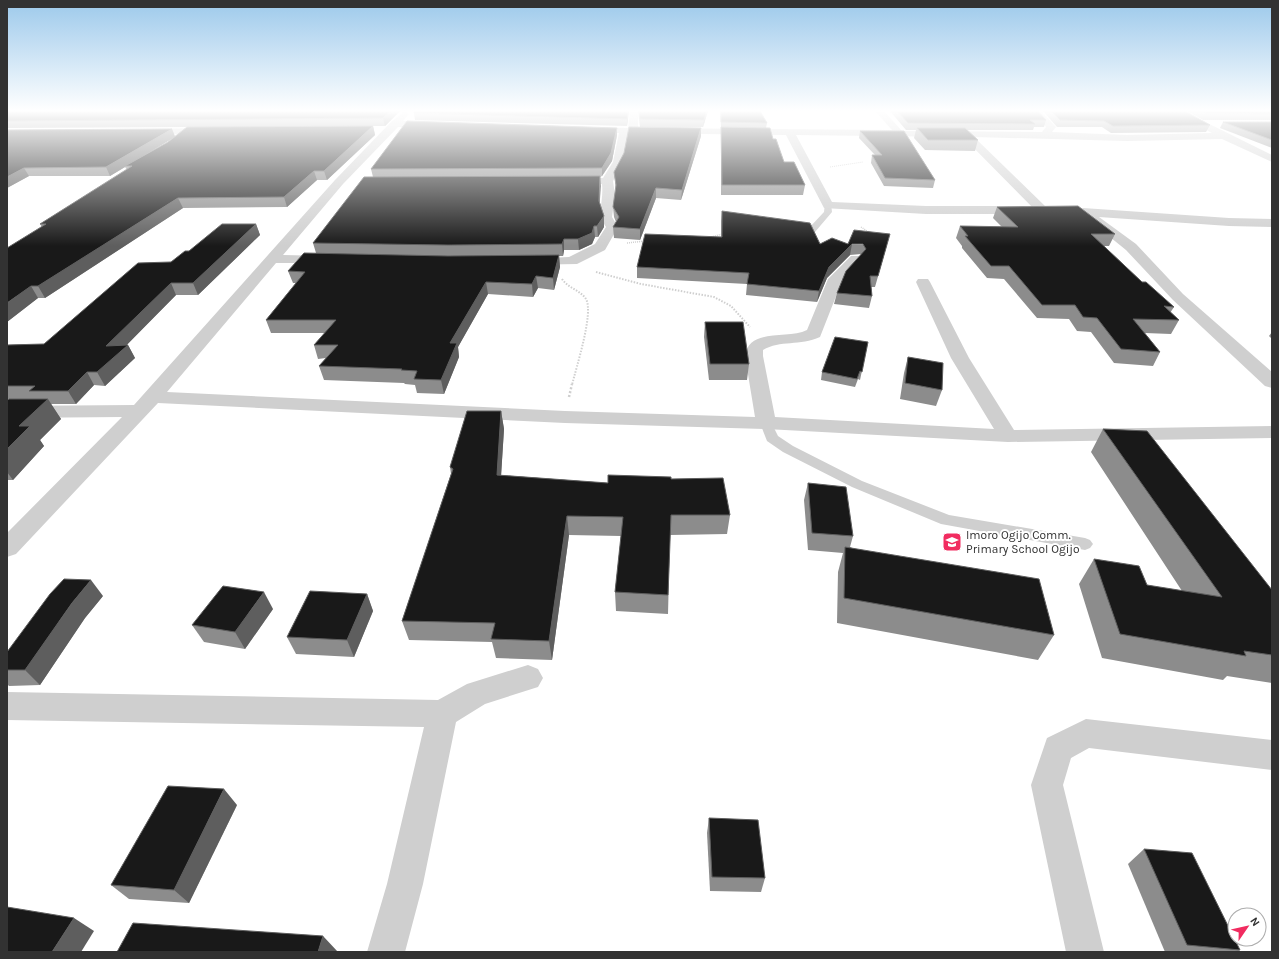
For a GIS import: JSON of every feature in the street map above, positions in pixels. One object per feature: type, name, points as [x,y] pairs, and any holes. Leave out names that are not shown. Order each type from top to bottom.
[{"type":"street","points":[[7,548],[147,404],[272,259],[346,182],[365,156]]},
{"type":"street","points":[[517,262],[572,261],[600,247],[612,227],[606,217],[609,195],[607,182],[620,156]]},
{"type":"street","points":[[801,156],[809,167],[828,205],[882,209],[974,212],[1042,210],[1272,223]]},
{"type":"street","points":[[987,156],[1041,209],[1087,214],[1131,247],[1178,297],[1272,382]]},
{"type":"street","points":[[578,181],[607,182]]},
{"type":"street","points":[[272,259],[341,260]]},
{"type":"street","points":[[766,424],[754,356],[755,348],[767,341],[804,338],[814,333],[820,311],[835,279],[856,259]]},
{"type":"street","points":[[923,282],[960,358],[1008,436]]},
{"type":"street","points":[[7,412],[147,404],[766,424],[1008,436],[1272,432]]},
{"type":"street","points":[[7,706],[442,714],[477,693],[528,678]]},
{"type":"street","points":[[386,952],[405,884],[442,714]]},
{"type":"street","points":[[1085,952],[1047,786],[1058,749],[1086,733],[1272,755]]},
{"type":"lane","points":[[812,230],[828,212],[828,205]]},
{"type":"lane","points":[[766,424],[772,438],[788,449],[857,484],[946,520],[1085,544]]},
{"type":"path","points":[[809,167],[839,167],[863,162]]},
{"type":"path","points":[[710,238],[723,234]]},
{"type":"path","points":[[600,247],[648,240]]},
{"type":"path","points":[[572,261],[590,268],[598,274],[641,284],[714,297],[732,306],[745,320],[754,334],[755,348]]},
{"type":"path","points":[[554,262],[563,281],[584,295],[588,303],[585,332],[572,381],[565,417]]},
{"type":"building","points":[[7,156],[126,156],[106,167],[24,168],[7,177]]},
{"type":"building","points":[[143,156],[341,156],[324,171],[314,171],[284,197],[178,198],[38,286],[31,286],[7,303],[7,248],[46,224],[40,224],[132,166],[125,166]]},
{"type":"building","points":[[381,156],[609,156],[602,168],[371,169]]},
{"type":"building","points":[[623,156],[692,156],[682,190],[656,188],[640,229],[613,227],[619,217],[613,207],[616,185],[614,172]]},
{"type":"building","points":[[721,156],[782,156],[784,162],[794,162],[805,185],[722,185]]},
{"type":"building","points":[[872,156],[920,156],[935,180],[885,178]]},
{"type":"building","points":[[600,176],[599,201],[604,216],[597,226],[594,226],[592,233],[578,239],[564,239],[562,244],[448,245],[313,243],[364,177]]},
{"type":"building","points":[[1078,206],[1115,234],[1091,234],[1142,282],[1146,282],[1174,307],[1164,306],[1179,320],[1133,319],[1160,352],[1121,349],[1097,318],[1083,317],[1075,305],[1042,305],[1009,266],[991,266],[965,236],[968,236],[960,226],[1018,227],[997,207]]},
{"type":"building","points":[[722,211],[810,223],[820,244],[832,238],[848,244],[854,230],[890,234],[878,276],[870,276],[872,296],[837,293],[846,271],[866,249],[863,244],[852,244],[829,267],[819,291],[747,284],[749,273],[637,267],[645,234],[722,237]]},
{"type":"building","points":[[222,224],[256,224],[193,283],[171,283],[106,346],[128,345],[97,372],[87,372],[68,391],[29,391],[35,386],[7,386],[7,345],[44,344],[138,263],[171,262],[185,251],[189,251]]},
{"type":"building","points":[[304,253],[448,256],[559,255],[553,278],[536,276],[532,284],[486,282],[450,343],[457,343],[441,380],[414,379],[417,371],[401,370],[402,369],[319,366],[338,345],[314,345],[336,320],[266,320],[305,272],[288,271]]},
{"type":"building","points":[[705,322],[743,322],[749,364],[710,364]]},
{"type":"building","points":[[835,337],[868,342],[862,372],[860,371],[857,379],[822,372]]},
{"type":"building","points":[[908,357],[943,363],[942,390],[905,383]]},
{"type":"building","points":[[9,399],[48,399],[19,426],[30,426],[7,449],[7,401]]},
{"type":"building","points":[[467,411],[501,411],[497,475],[608,483],[608,475],[671,477],[671,479],[723,478],[730,515],[671,515],[668,595],[615,592],[623,517],[567,516],[549,641],[491,639],[495,623],[402,621],[453,469],[450,467]]},
{"type":"building","points":[[1103,429],[1147,431],[1272,590],[1272,655],[1244,651],[1246,656],[1120,634],[1094,559],[1139,566],[1147,585],[1222,597]]},
{"type":"building","points":[[808,483],[846,487],[853,536],[812,533]]},
{"type":"building","points":[[845,547],[1039,579],[1054,635],[844,598]]},
{"type":"building","points":[[64,579],[91,580],[72,603],[25,670],[7,670],[7,652],[50,594]]},
{"type":"building","points":[[223,586],[264,592],[235,632],[192,625]]},
{"type":"building","points":[[310,591],[367,594],[347,640],[287,637]]},
{"type":"building","points":[[168,786],[224,789],[174,890],[111,885]]},
{"type":"building","points":[[709,818],[758,820],[765,878],[712,877]]},
{"type":"building","points":[[1144,849],[1192,853],[1227,924],[1227,947],[1239,947],[1240,950],[1187,945]]},
{"type":"building","points":[[7,907],[74,918],[52,952],[7,952]]},
{"type":"building","points":[[133,923],[323,936],[318,952],[117,952]]},
{"type":"place","name":"Imoro Ogijo Comm. Primary School Ogijo","points":[[952,542]]}]
